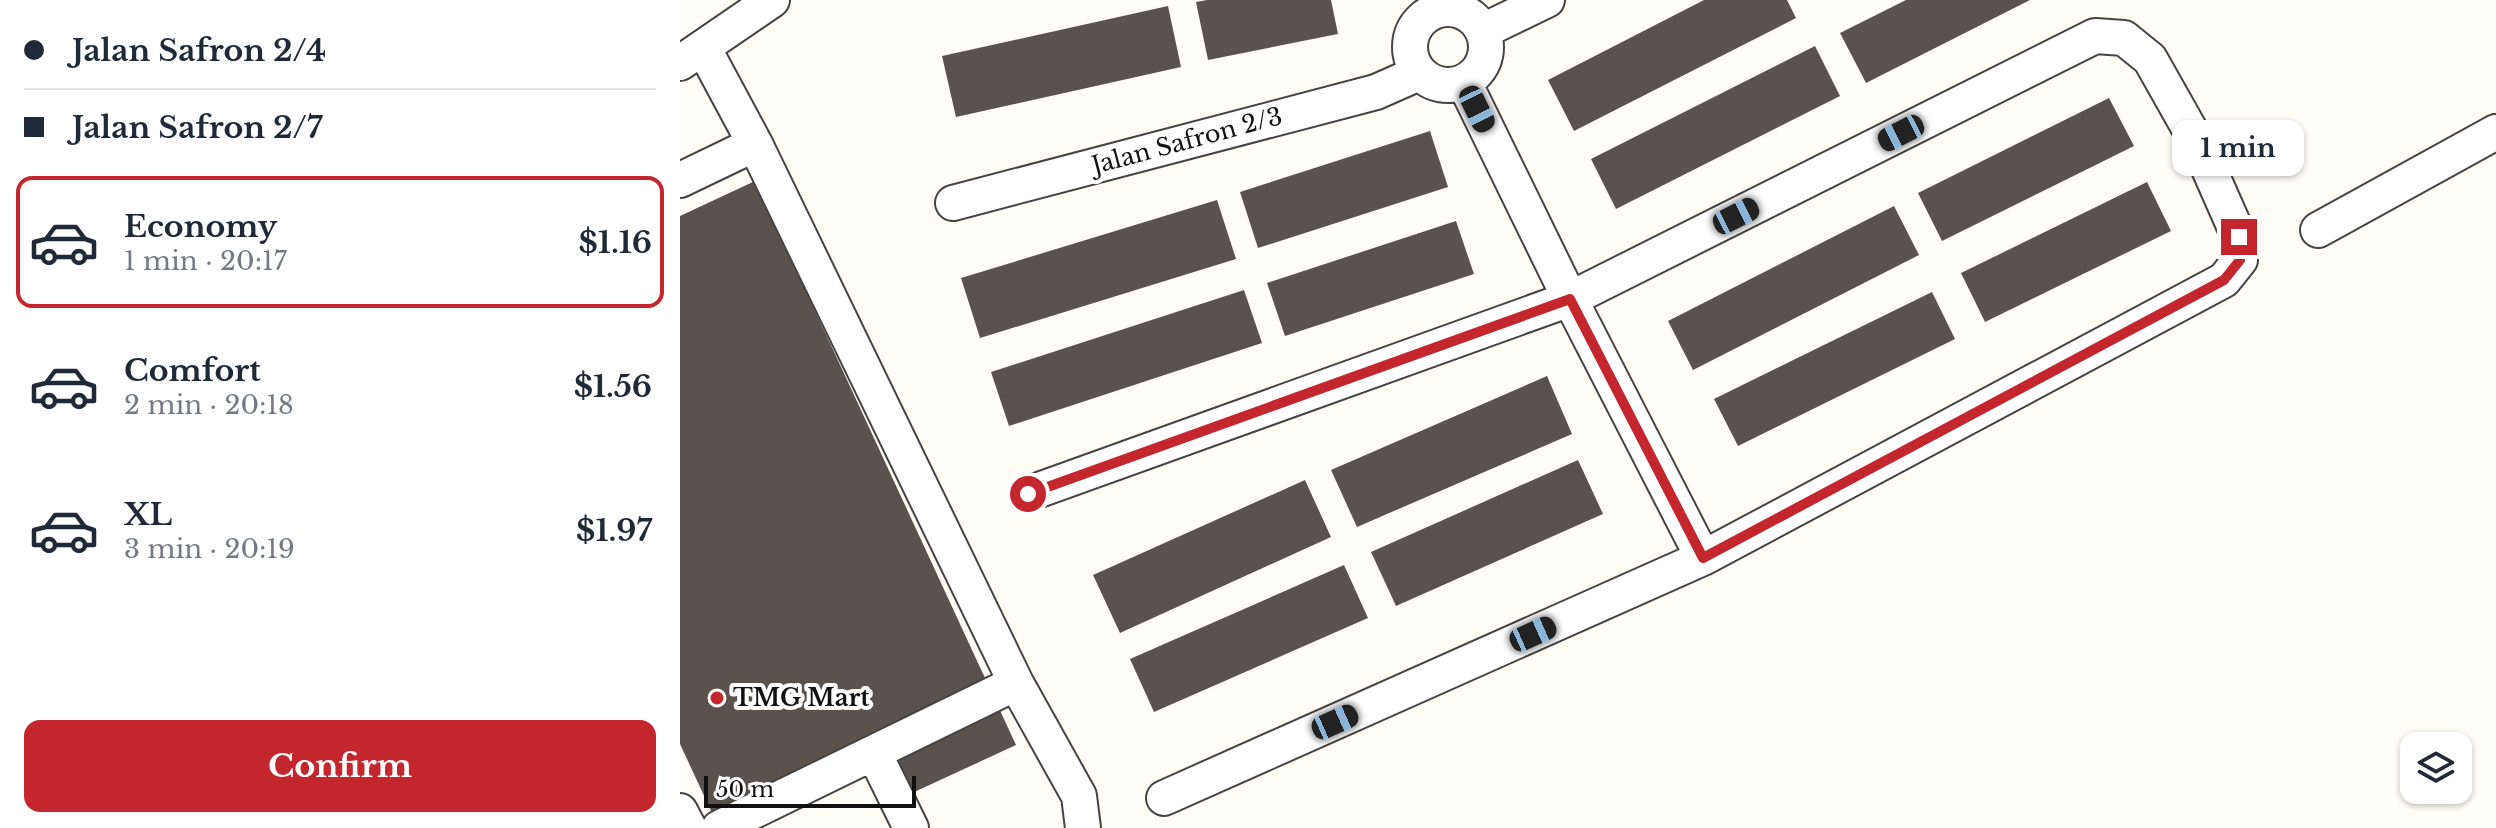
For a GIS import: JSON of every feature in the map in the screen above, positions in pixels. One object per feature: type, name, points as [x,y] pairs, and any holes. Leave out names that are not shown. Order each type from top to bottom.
[{"type":"street","points":[[772,0],[692,56],[755,144],[1016,683],[1079,796],[1083,828]]},
{"type":"street","points":[[1483,31],[1547,0]]},
{"type":"street","points":[[1418,9],[1455,9],[1477,21],[1486,43],[1481,66],[1464,82],[1440,84],[1419,73],[1409,51],[1418,9]]},
{"type":"street","points":[[1028,494],[1570,299],[2095,36],[2124,38],[2150,59],[2198,144],[2239,237],[2240,260],[2224,280],[1703,558],[1164,798]]},
{"type":"street","name":"Jalan Safron 2/3","points":[[953,203],[1376,92],[1419,73]]},
{"type":"street","points":[[1464,82],[1570,299],[1703,558]]},
{"type":"street","points":[[2318,230],[2496,132]]},
{"type":"street","points":[[680,180],[755,144]]},
{"type":"street","points":[[719,828],[1016,683]]},
{"type":"street","points":[[874,753],[911,828]]},
{"type":"street","points":[[680,811],[689,828]]},
{"type":"building","points":[[1331,0],[1338,34],[1208,60],[1196,2]]},
{"type":"building","points":[[1704,0],[1787,0],[1796,18],[1574,131],[1548,80]]},
{"type":"building","points":[[1906,0],[2030,0],[1866,83],[1840,33]]},
{"type":"building","points":[[1168,6],[1181,67],[956,117],[942,56]]},
{"type":"building","points":[[1815,46],[1840,96],[1616,209],[1591,159]]},
{"type":"building","points":[[2109,98],[2134,146],[1942,241],[1918,193]]},
{"type":"building","points":[[1430,131],[1448,187],[1258,248],[1240,192]]},
{"type":"building","points":[[755,181],[1016,745],[910,794],[881,760],[719,828],[680,744],[680,216]]},
{"type":"building","points":[[2147,182],[2171,231],[1985,322],[1961,273]]},
{"type":"building","points":[[1217,200],[1236,259],[980,338],[961,278]]},
{"type":"building","points":[[1894,206],[1919,255],[1693,370],[1668,321]]},
{"type":"building","points":[[1456,221],[1474,274],[1285,336],[1267,283]]},
{"type":"building","points":[[1244,290],[1262,343],[1009,426],[991,372]]},
{"type":"building","points":[[1932,292],[1955,339],[1738,446],[1714,399]]},
{"type":"building","points":[[1547,376],[1572,434],[1357,527],[1331,470]]},
{"type":"building","points":[[1578,460],[1603,514],[1396,606],[1371,552]]},
{"type":"building","points":[[1305,480],[1331,537],[1120,633],[1093,575]]},
{"type":"building","points":[[1344,565],[1368,618],[1154,712],[1130,659]]},
{"type":"place","name":"TMG Mart","points":[[717,698]]},
{"type":"route","points":[[1028,494],[1570,299],[1703,558],[2224,280],[2240,260],[2239,237]]}]
